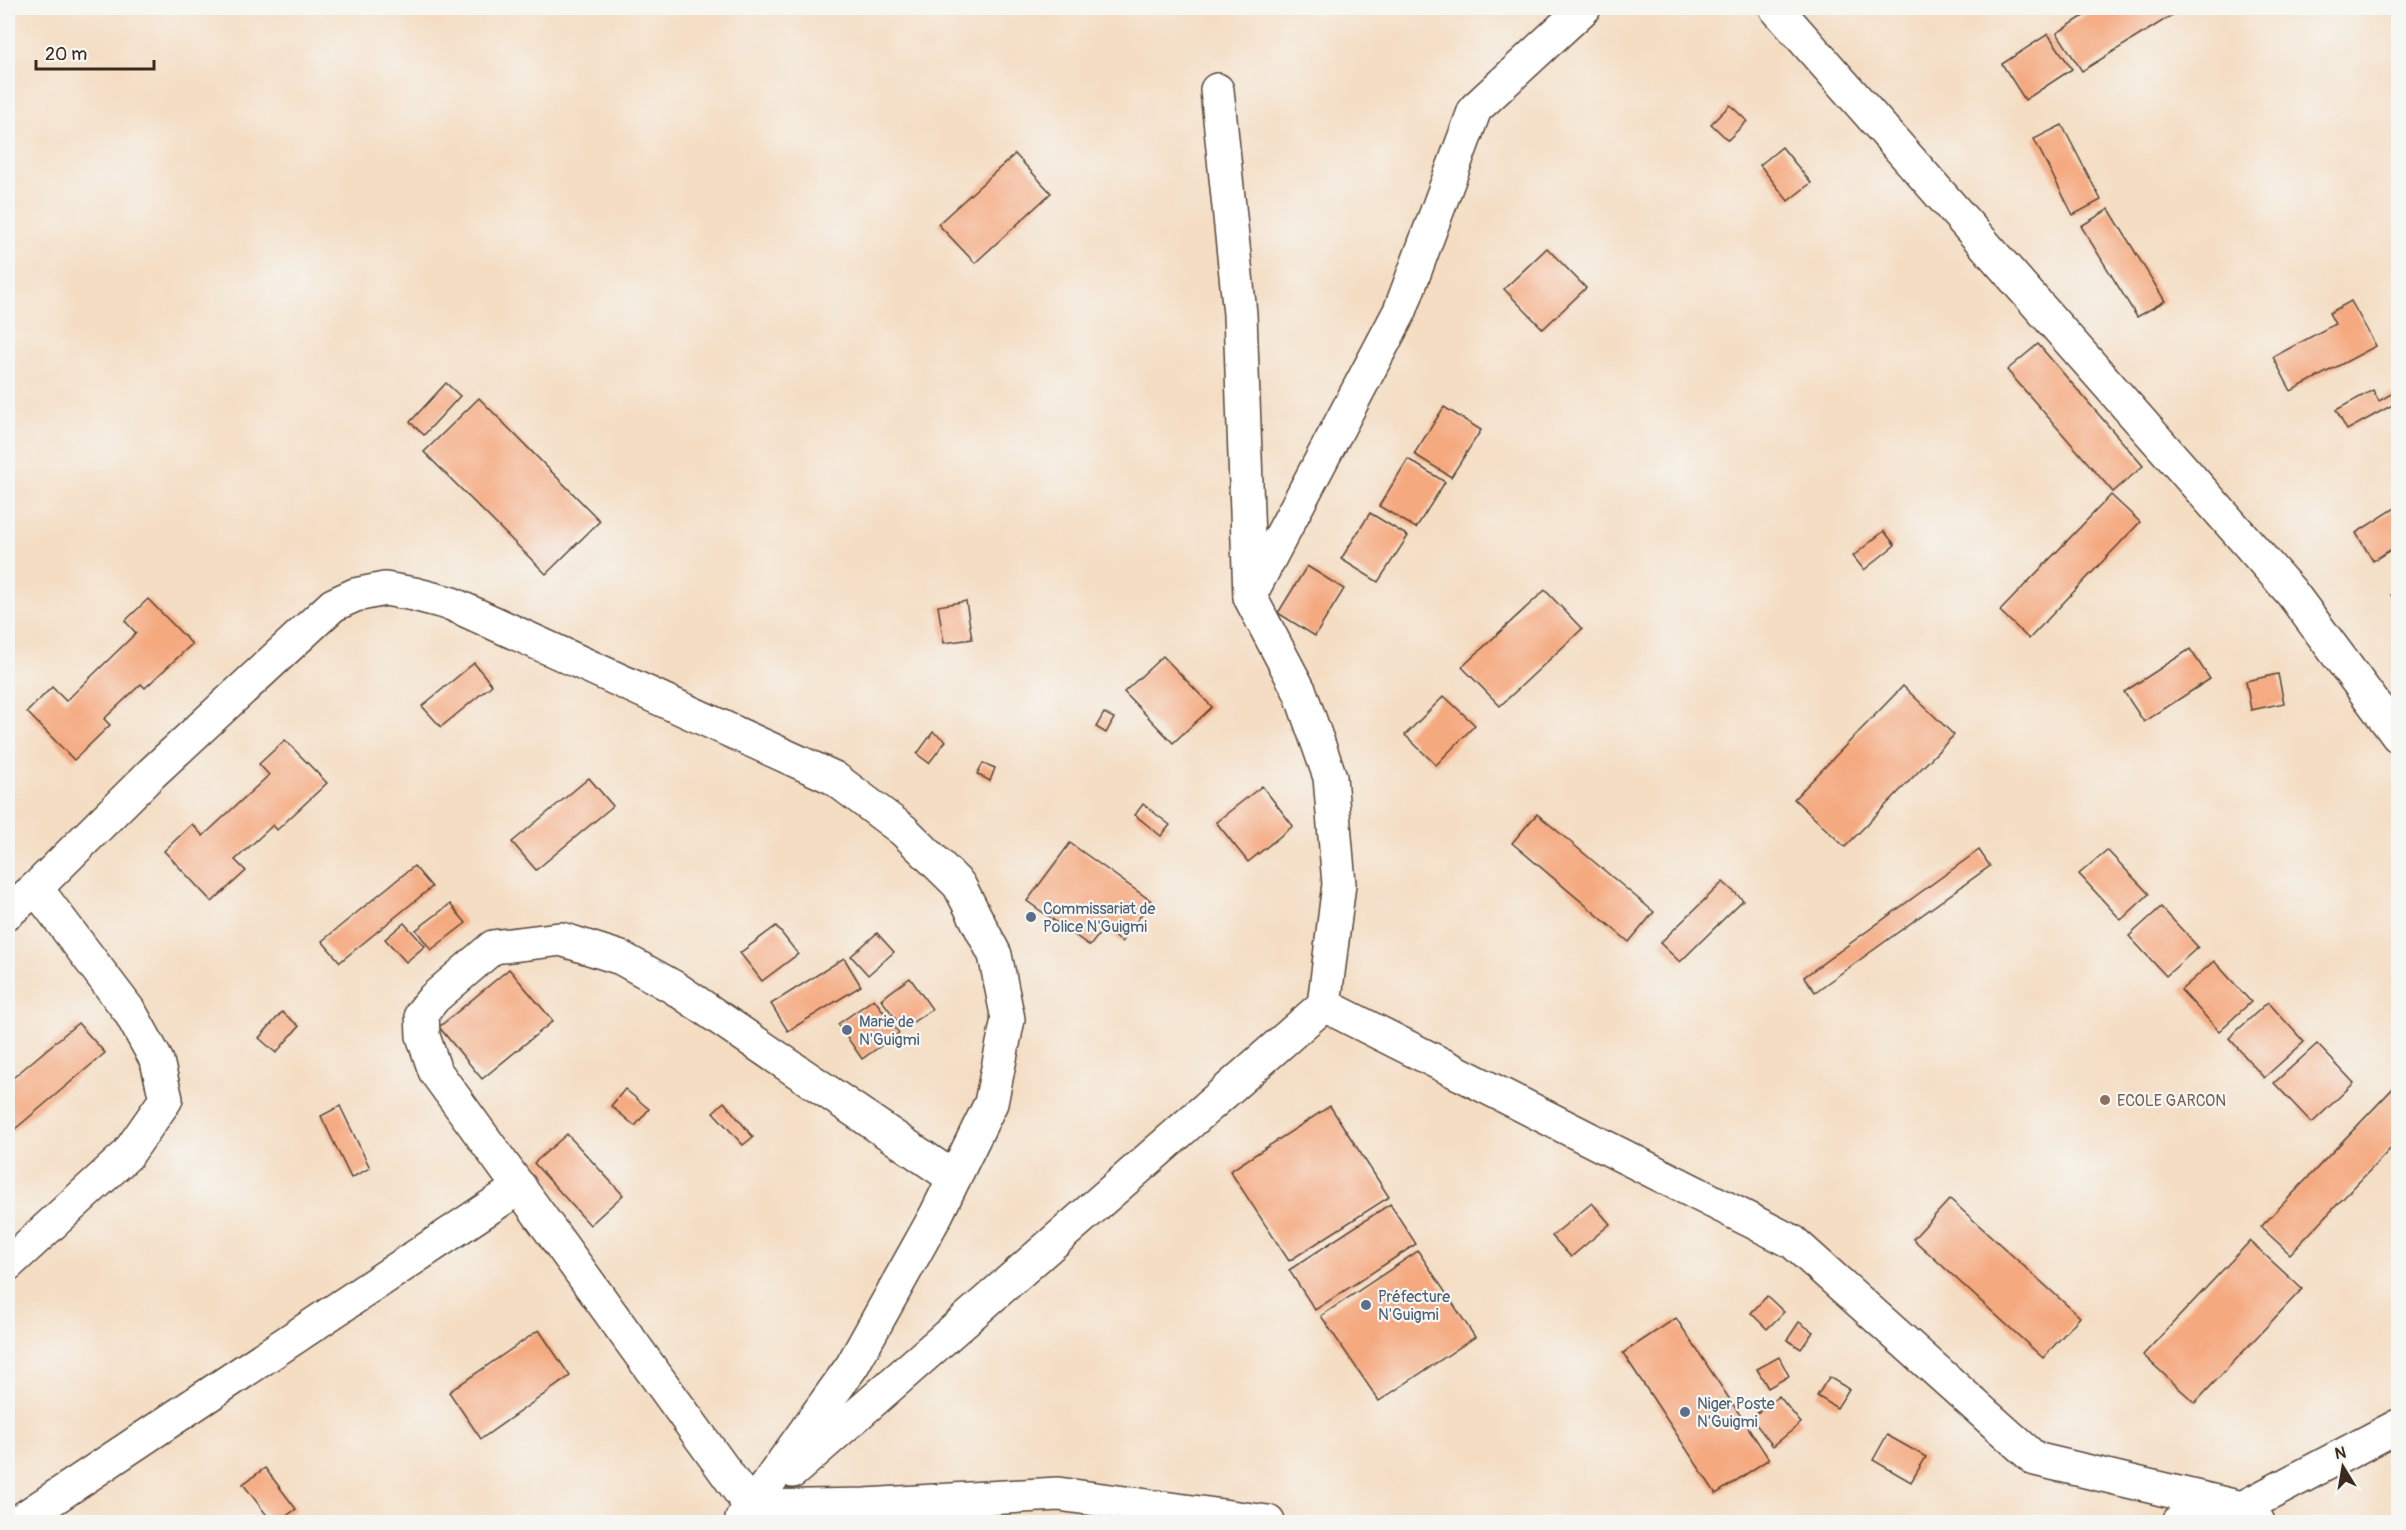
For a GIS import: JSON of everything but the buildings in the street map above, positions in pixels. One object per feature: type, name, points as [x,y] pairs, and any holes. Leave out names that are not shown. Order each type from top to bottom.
[{"type":"street","points":[[1250,597],[1400,311],[1475,109],[1584,8]]},
{"type":"street","points":[[1776,8],[2291,592],[2398,736]]},
{"type":"street","points":[[745,1515],[1324,1005],[1339,884],[1330,777],[1300,692],[1250,597],[1240,314],[1217,90]]},
{"type":"street","points":[[8,912],[36,888],[152,773],[333,605],[355,595],[385,589],[452,604],[834,778],[903,830],[959,885],[995,955],[1008,1019],[991,1103],[954,1178],[852,1366],[745,1515]]},
{"type":"street","points":[[8,1264],[127,1155],[166,1099],[157,1061],[130,1012],[36,888]]},
{"type":"street","points":[[745,1515],[520,1188],[435,1071],[423,1036],[422,1013],[434,998],[493,947],[561,939],[621,958],[675,988],[954,1178]]},
{"type":"street","points":[[1324,1005],[1793,1242],[2035,1459],[2250,1515]]},
{"type":"street","points":[[18,1522],[520,1188]]},
{"type":"street","points":[[2179,1522],[2250,1515],[2398,1426]]},
{"type":"street","points":[[745,1515],[865,1505],[1058,1494],[1268,1522]]},
{"type":"place","name":"Commissariat de Police N'Guigmi","points":[[1031,917]]},
{"type":"place","name":"Marie de N'Guigmi","points":[[847,1030]]},
{"type":"place","name":"ECOLE GARCON","points":[[2105,1100]]},
{"type":"place","name":"Préfecture N'Guigmi","points":[[1366,1305]]},
{"type":"place","name":"Niger Poste N'Guigmi","points":[[1685,1412]]}]
